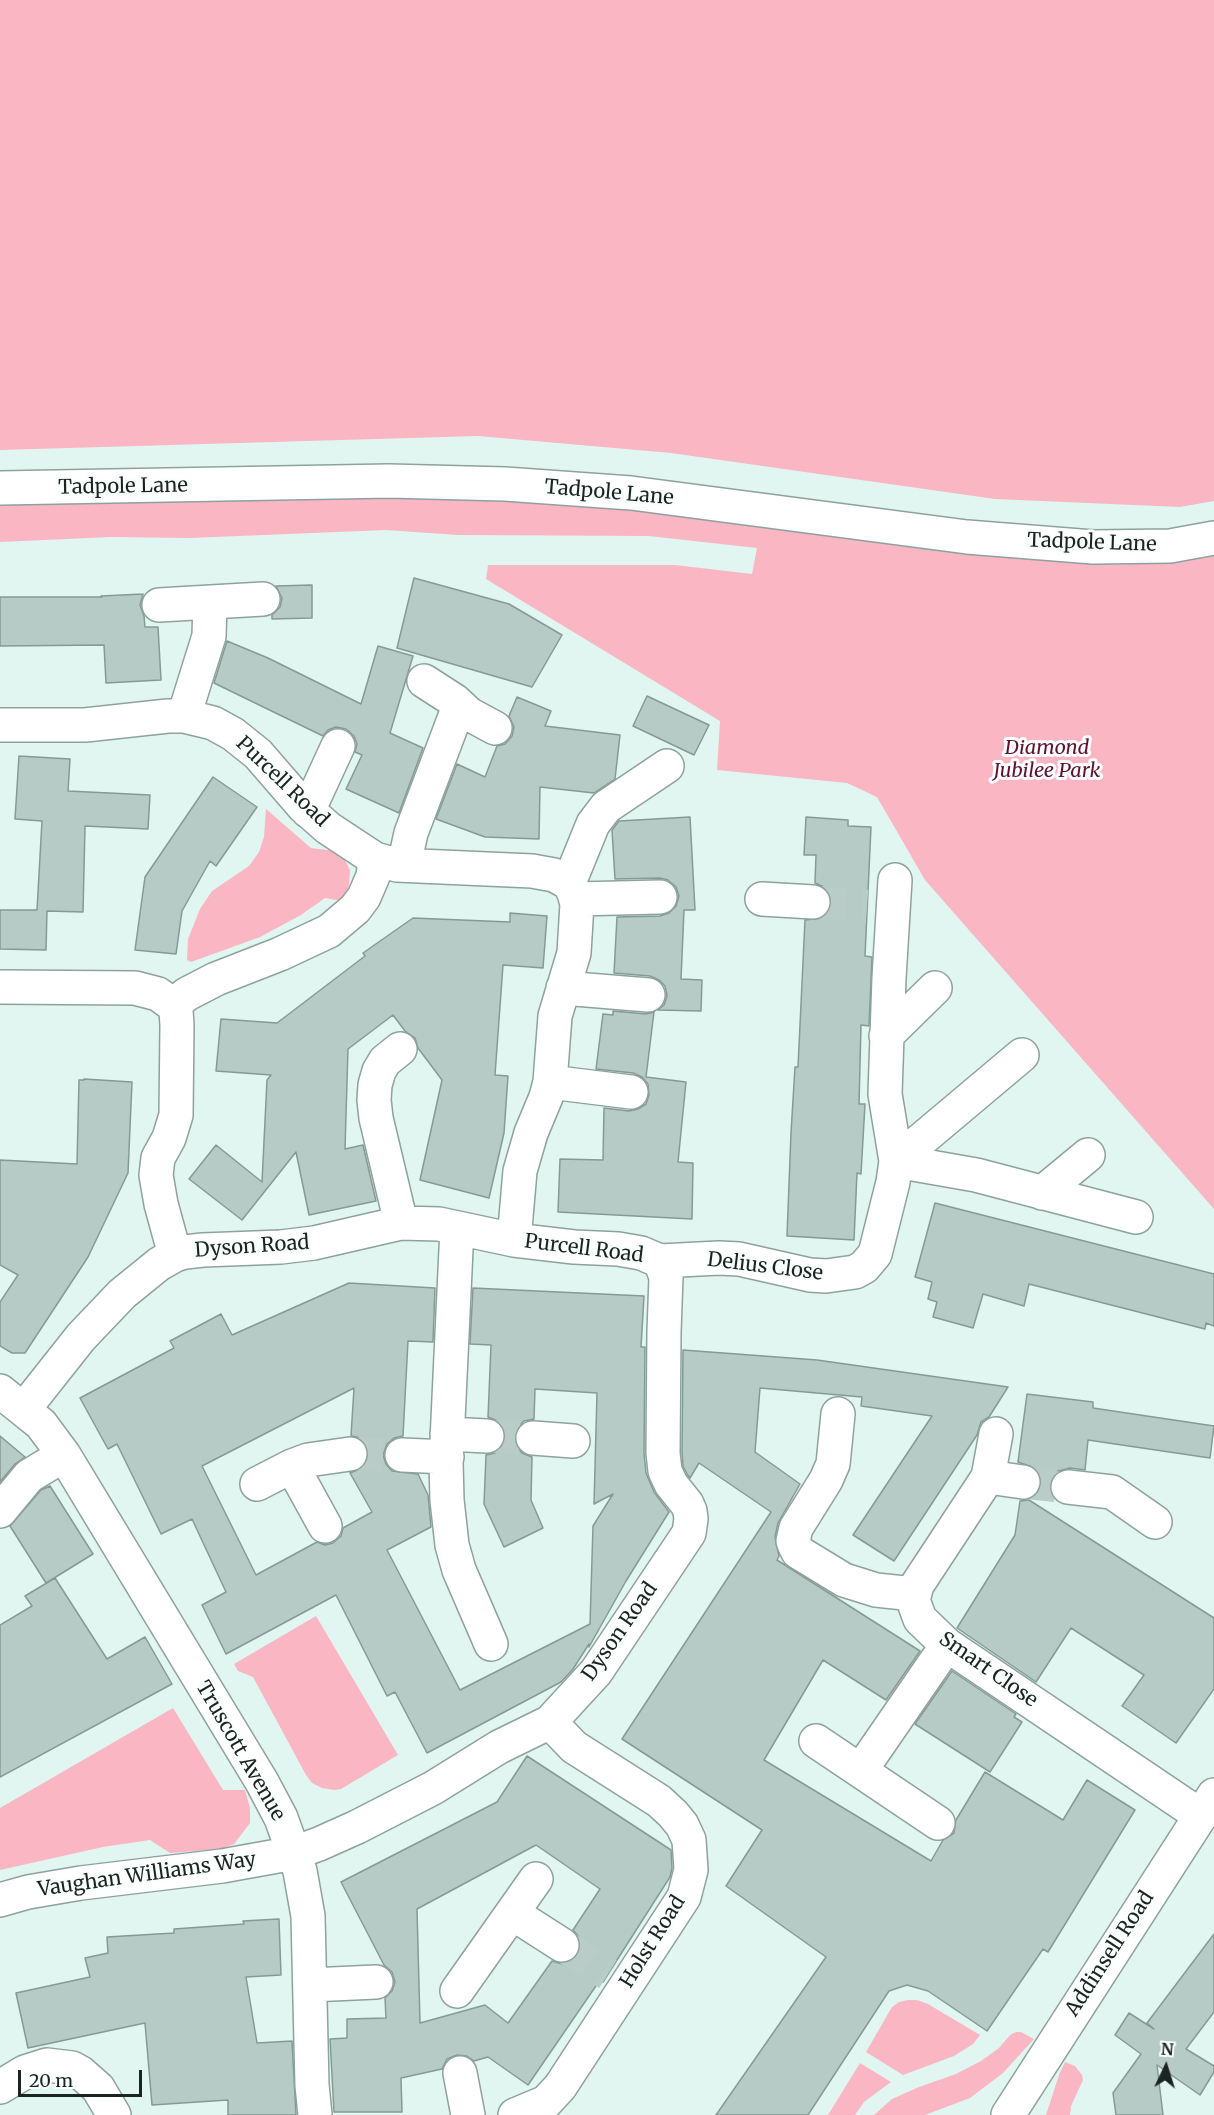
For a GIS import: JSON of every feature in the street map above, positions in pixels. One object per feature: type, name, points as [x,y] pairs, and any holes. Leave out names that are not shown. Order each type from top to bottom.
[{"type":"street","name":"Tadpole Lane","points":[[0,488],[389,481],[505,484],[631,493],[967,537],[1093,547],[1170,546],[1214,538]]},
{"type":"street","points":[[159,605],[263,599]]},
{"type":"street","points":[[184,716],[209,636],[210,603]]},
{"type":"street","points":[[424,681],[469,714],[495,728]]},
{"type":"street","points":[[173,1005],[187,994],[216,979],[280,954],[329,931],[356,909],[373,876],[390,862],[411,833],[459,706]]},
{"type":"street","name":"Purcell Road","points":[[0,725],[86,725],[168,716],[184,716],[213,723],[244,742],[258,754],[308,811],[341,837],[390,862]]},
{"type":"street","points":[[308,811],[338,746]]},
{"type":"street","name":"Purcell Road","points":[[660,1261],[641,1253],[514,1240],[520,1171],[531,1132],[550,1082],[555,1016],[574,953],[577,920],[572,891],[593,824],[606,807],[667,766]]},
{"type":"street","points":[[390,862],[532,871],[554,875],[572,891],[660,897]]},
{"type":"street","name":"Delius Close","points":[[660,1261],[739,1259],[810,1275],[826,1276],[855,1272],[864,1267],[875,1254],[894,1182],[896,1161],[885,1094],[885,898]]},
{"type":"street","points":[[762,899],[813,902]]},
{"type":"street","points":[[0,987],[135,988],[158,994],[173,1005],[177,1025],[176,1115],[169,1138],[158,1158],[156,1175],[161,1204],[175,1255]]},
{"type":"street","points":[[563,988],[648,995]]},
{"type":"street","points":[[886,1036],[935,988]]},
{"type":"street","points":[[400,1049],[385,1061],[379,1071],[374,1100],[376,1118],[401,1223]]},
{"type":"street","points":[[896,1161],[1022,1055]]},
{"type":"street","points":[[550,1082],[631,1092]]},
{"type":"street","points":[[1042,1192],[1088,1155]]},
{"type":"street","points":[[896,1161],[976,1175],[1136,1217]]},
{"type":"street","name":"Dyson Road","points":[[12,1400],[81,1337],[122,1294],[159,1264],[175,1255],[185,1252],[314,1243],[401,1223],[440,1224],[514,1240]]},
{"type":"street","points":[[456,1228],[447,1500],[452,1545],[459,1570],[491,1644]]},
{"type":"street","name":"Dyson Road","points":[[294,1853],[367,1822],[433,1788],[499,1747],[550,1722],[596,1672],[689,1533],[690,1511],[671,1484],[665,1471],[663,1453],[666,1277],[660,1261]]},
{"type":"street","name":"Truscott Avenue","points":[[12,1400],[41,1424],[64,1455],[262,1782],[281,1818],[300,1871],[308,1916],[312,2085],[315,2115]]},
{"type":"street","points":[[838,1414],[833,1464],[826,1480],[795,1528],[793,1541],[798,1551],[844,1580],[876,1590],[914,1594],[922,1575],[988,1477],[996,1434]]},
{"type":"street","points":[[402,1455],[487,1436]]},
{"type":"street","points":[[533,1438],[573,1441]]},
{"type":"street","points":[[257,1484],[308,1460],[350,1454]]},
{"type":"street","points":[[0,1511],[29,1476],[64,1455]]},
{"type":"street","points":[[292,1466],[325,1526]]},
{"type":"street","points":[[988,1477],[1023,1482]]},
{"type":"street","points":[[1068,1487],[1112,1492],[1155,1522]]},
{"type":"street","name":"Smart Close","points":[[914,1594],[914,1607],[920,1619],[947,1645],[1207,1805]]},
{"type":"street","points":[[861,1770],[947,1645]]},
{"type":"street","name":"Holst Road","points":[[516,2115],[546,2102],[560,2087],[617,1980],[684,1897],[692,1869],[689,1840],[682,1825],[659,1802],[574,1747],[550,1722]]},
{"type":"street","points":[[816,1741],[938,1823]]},
{"type":"street","name":"Addinsell Road","points":[[1008,2115],[1207,1805]]},
{"type":"street","name":"Vaughan Williams Way","points":[[0,1900],[28,1892],[81,1883],[222,1866],[294,1853]]},
{"type":"street","points":[[458,1991],[536,1880]]},
{"type":"street","points":[[513,1913],[562,1945]]},
{"type":"street","points":[[310,1985],[376,1982]]},
{"type":"street","points":[[0,2087],[25,2072],[46,2065],[72,2068],[98,2088],[114,2115]]},
{"type":"street","points":[[459,2073],[468,2115]]},
{"type":"green space","points":[[0,0],[1214,0],[1214,501],[1180,507],[995,499],[671,453],[478,436],[0,450]]},
{"type":"green space","name":"Diamond Jubilee Park","points":[[513,493],[1182,560],[1214,555],[1214,1209],[925,880],[877,797],[847,783],[717,770],[720,721],[486,579],[488,565],[675,565],[752,574],[757,548],[649,536],[458,535],[386,530],[190,538],[111,537],[0,542],[0,500]]},
{"type":"green space","points":[[266,809],[311,848],[336,851],[344,859],[350,870],[347,893],[342,901],[325,898],[301,915],[260,937],[191,962],[187,960],[188,939],[200,909],[212,891],[249,866],[259,852],[264,837]]},
{"type":"green space","points":[[316,1616],[398,1755],[341,1789],[334,1790],[312,1783],[253,1677],[238,1671],[234,1664]]},
{"type":"green space","points":[[173,1708],[223,1790],[245,1790],[250,1808],[250,1823],[234,1844],[221,1849],[170,1853],[150,1840],[103,1847],[0,1870],[0,1808]]},
{"type":"green space","points":[[908,2000],[928,2004],[980,2035],[973,2044],[954,2056],[903,2075],[866,2052],[892,2007]]},
{"type":"green space","points":[[1016,2032],[1021,2032],[1034,2039],[1003,2073],[970,2098],[925,2115],[874,2115],[892,2099],[956,2074],[981,2061]]},
{"type":"green space","points":[[1065,2062],[1075,2066],[1083,2080],[1071,2106],[1070,2115],[1046,2115],[1059,2075]]},
{"type":"green space","points":[[860,2063],[891,2082],[864,2102],[855,2115],[828,2115]]},
{"type":"building","points":[[414,578],[509,604],[562,635],[532,687],[397,648]]},
{"type":"building","points":[[312,585],[312,618],[272,619],[272,615],[280,607],[282,598],[276,586]]},
{"type":"building","points":[[143,594],[140,605],[145,627],[158,627],[161,680],[106,683],[104,645],[0,646],[0,597],[102,597]]},
{"type":"building","points":[[227,641],[268,658],[361,704],[378,646],[413,656],[390,733],[423,748],[399,813],[346,789],[362,755],[355,752],[357,744],[354,736],[346,729],[336,727],[328,730],[323,736],[214,683]]},
{"type":"building","points":[[647,696],[709,725],[694,755],[633,726]]},
{"type":"building","points":[[517,697],[551,711],[545,726],[620,735],[615,779],[594,793],[540,787],[539,839],[485,837],[436,819],[457,764],[485,777],[497,746],[505,744],[512,736],[514,727],[509,716]]},
{"type":"building","points":[[19,756],[70,759],[68,791],[150,795],[148,829],[85,826],[83,912],[47,911],[46,950],[0,949],[0,910],[37,910],[42,821],[15,819]]},
{"type":"building","points":[[213,777],[257,807],[216,866],[210,861],[182,911],[176,954],[135,950],[145,877]]},
{"type":"building","points":[[690,817],[695,910],[684,910],[681,979],[702,980],[701,1011],[658,1010],[664,1005],[667,996],[665,986],[659,980],[650,976],[614,973],[617,917],[660,916],[669,913],[676,906],[679,896],[676,887],[668,880],[660,878],[615,879],[612,830],[619,821]]},
{"type":"building","points":[[806,817],[848,820],[848,826],[871,827],[865,956],[872,957],[869,1026],[861,1025],[859,1104],[865,1104],[861,1174],[857,1173],[854,1240],[787,1236],[791,1133],[795,1067],[798,1067],[805,920],[822,918],[829,912],[832,903],[830,894],[824,887],[815,883],[816,855],[804,855]]},
{"type":"building","points":[[510,913],[547,916],[543,968],[503,965],[495,1075],[508,1076],[504,1133],[489,1198],[420,1180],[442,1080],[418,1048],[415,1038],[405,1031],[393,1015],[348,1049],[345,1149],[363,1145],[376,1201],[309,1215],[296,1152],[242,1220],[189,1179],[216,1145],[262,1182],[267,1080],[271,1075],[216,1071],[221,1019],[277,1023],[365,956],[363,953],[413,918],[510,922]]},
{"type":"building","points":[[613,1011],[646,1014],[654,1012],[646,1077],[686,1082],[678,1162],[693,1163],[692,1219],[558,1212],[560,1159],[603,1160],[604,1108],[629,1111],[638,1109],[646,1104],[649,1095],[648,1084],[642,1077],[633,1073],[596,1069],[603,1014],[613,1015]]},
{"type":"building","points":[[79,1080],[132,1082],[128,1173],[88,1257],[25,1353],[12,1353],[0,1346],[0,1302],[18,1275],[0,1265],[0,1160],[77,1164]]},
{"type":"building","points":[[935,1203],[1214,1274],[1214,1326],[1206,1323],[1205,1329],[1029,1284],[1024,1306],[983,1294],[973,1328],[933,1317],[937,1302],[928,1299],[932,1282],[915,1277]]},
{"type":"building","points":[[349,1283],[435,1288],[433,1342],[408,1341],[403,1436],[394,1438],[387,1444],[383,1455],[392,1471],[418,1474],[428,1495],[431,1527],[387,1550],[460,1690],[590,1624],[593,1526],[613,1494],[594,1504],[597,1393],[535,1389],[534,1419],[524,1421],[518,1427],[514,1437],[516,1446],[522,1453],[532,1457],[531,1500],[543,1528],[504,1547],[484,1504],[486,1455],[495,1453],[502,1447],[506,1436],[498,1421],[488,1417],[491,1345],[470,1344],[473,1288],[644,1296],[641,1347],[645,1347],[644,1453],[646,1473],[654,1492],[669,1512],[626,1581],[589,1647],[589,1644],[573,1669],[561,1682],[427,1753],[395,1692],[387,1696],[336,1595],[226,1654],[202,1605],[226,1592],[192,1519],[161,1534],[117,1444],[108,1449],[80,1398],[174,1348],[170,1341],[221,1314],[232,1335]],"holes":[[[354,1388],[351,1436],[364,1442],[369,1452],[368,1460],[362,1468],[350,1473],[372,1512],[343,1528],[341,1536],[333,1543],[325,1545],[317,1542],[256,1575],[202,1466]]]},
{"type":"building","points":[[683,1350],[817,1360],[1008,1387],[989,1417],[981,1422],[977,1435],[894,1561],[853,1535],[932,1416],[861,1406],[862,1397],[760,1388],[755,1452],[800,1484],[778,1523],[775,1537],[779,1556],[777,1560],[920,1651],[886,1700],[823,1660],[764,1760],[931,1861],[943,1840],[954,1833],[956,1820],[985,1772],[1063,1820],[1087,1780],[1135,1810],[1048,1952],[1043,1949],[987,2031],[928,1991],[907,1985],[889,1991],[808,2115],[716,2115],[826,1957],[726,1886],[762,1830],[622,1739],[771,1512],[699,1463],[690,1478],[687,1474],[683,1466],[682,1452]]},
{"type":"building","points":[[1027,1394],[1093,1402],[1093,1408],[1214,1426],[1210,1458],[1088,1440],[1085,1470],[1070,1468],[1059,1471],[1035,1468],[1018,1462]]},
{"type":"building","points":[[0,1436],[25,1457],[15,1464],[0,1482]]},
{"type":"building","points":[[50,1486],[93,1554],[46,1583],[10,1526],[41,1490]]},
{"type":"building","points":[[1029,1500],[1214,1618],[1214,1689],[1176,1743],[1122,1706],[1144,1675],[1071,1628],[1036,1682],[957,1628],[1015,1535],[1020,1501]]},
{"type":"building","points":[[55,1578],[107,1659],[145,1637],[172,1684],[0,1777],[0,1625],[32,1606],[25,1596]]},
{"type":"building","points":[[952,1671],[1016,1714],[1014,1717],[1022,1722],[990,1772],[915,1724]]},
{"type":"building","points":[[527,1756],[671,1850],[670,1877],[603,1982],[600,1980],[528,2085],[488,2057],[474,2061],[467,2056],[457,2055],[447,2059],[442,2069],[401,2078],[402,2112],[334,2112],[330,2039],[347,2038],[347,2019],[386,2018],[385,1998],[392,1991],[395,1982],[392,1972],[384,1965],[341,1882],[497,1802]],"holes":[[[536,1845],[600,1889],[573,1930],[579,1937],[581,1945],[577,1956],[570,1962],[562,1964],[552,1961],[508,2023],[485,2005],[420,2023],[417,1909]]]},
{"type":"building","points":[[279,1919],[281,1975],[246,1977],[257,2043],[292,2041],[296,2115],[228,2115],[228,2100],[152,2105],[145,2023],[28,2048],[16,1993],[90,1977],[85,1958],[108,1953],[107,1937],[174,1933],[174,1929]]},
{"type":"building","points":[[1214,1934],[1214,2012],[1186,2049],[1214,2066],[1214,2072],[1200,2095],[1157,2065],[1163,2115],[1116,2115],[1113,2093],[1141,2054],[1115,2035],[1129,2013],[1154,2029],[1147,2023]]},
{"type":"tunnel","points":[[813,902],[867,906]]},
{"type":"tunnel","points":[[487,1436],[533,1438]]},
{"type":"tunnel","points":[[350,1454],[402,1455]]},
{"type":"tunnel","points":[[1023,1482],[1068,1487]]},
{"type":"tunnel","points":[[562,1945],[608,1974]]}]
